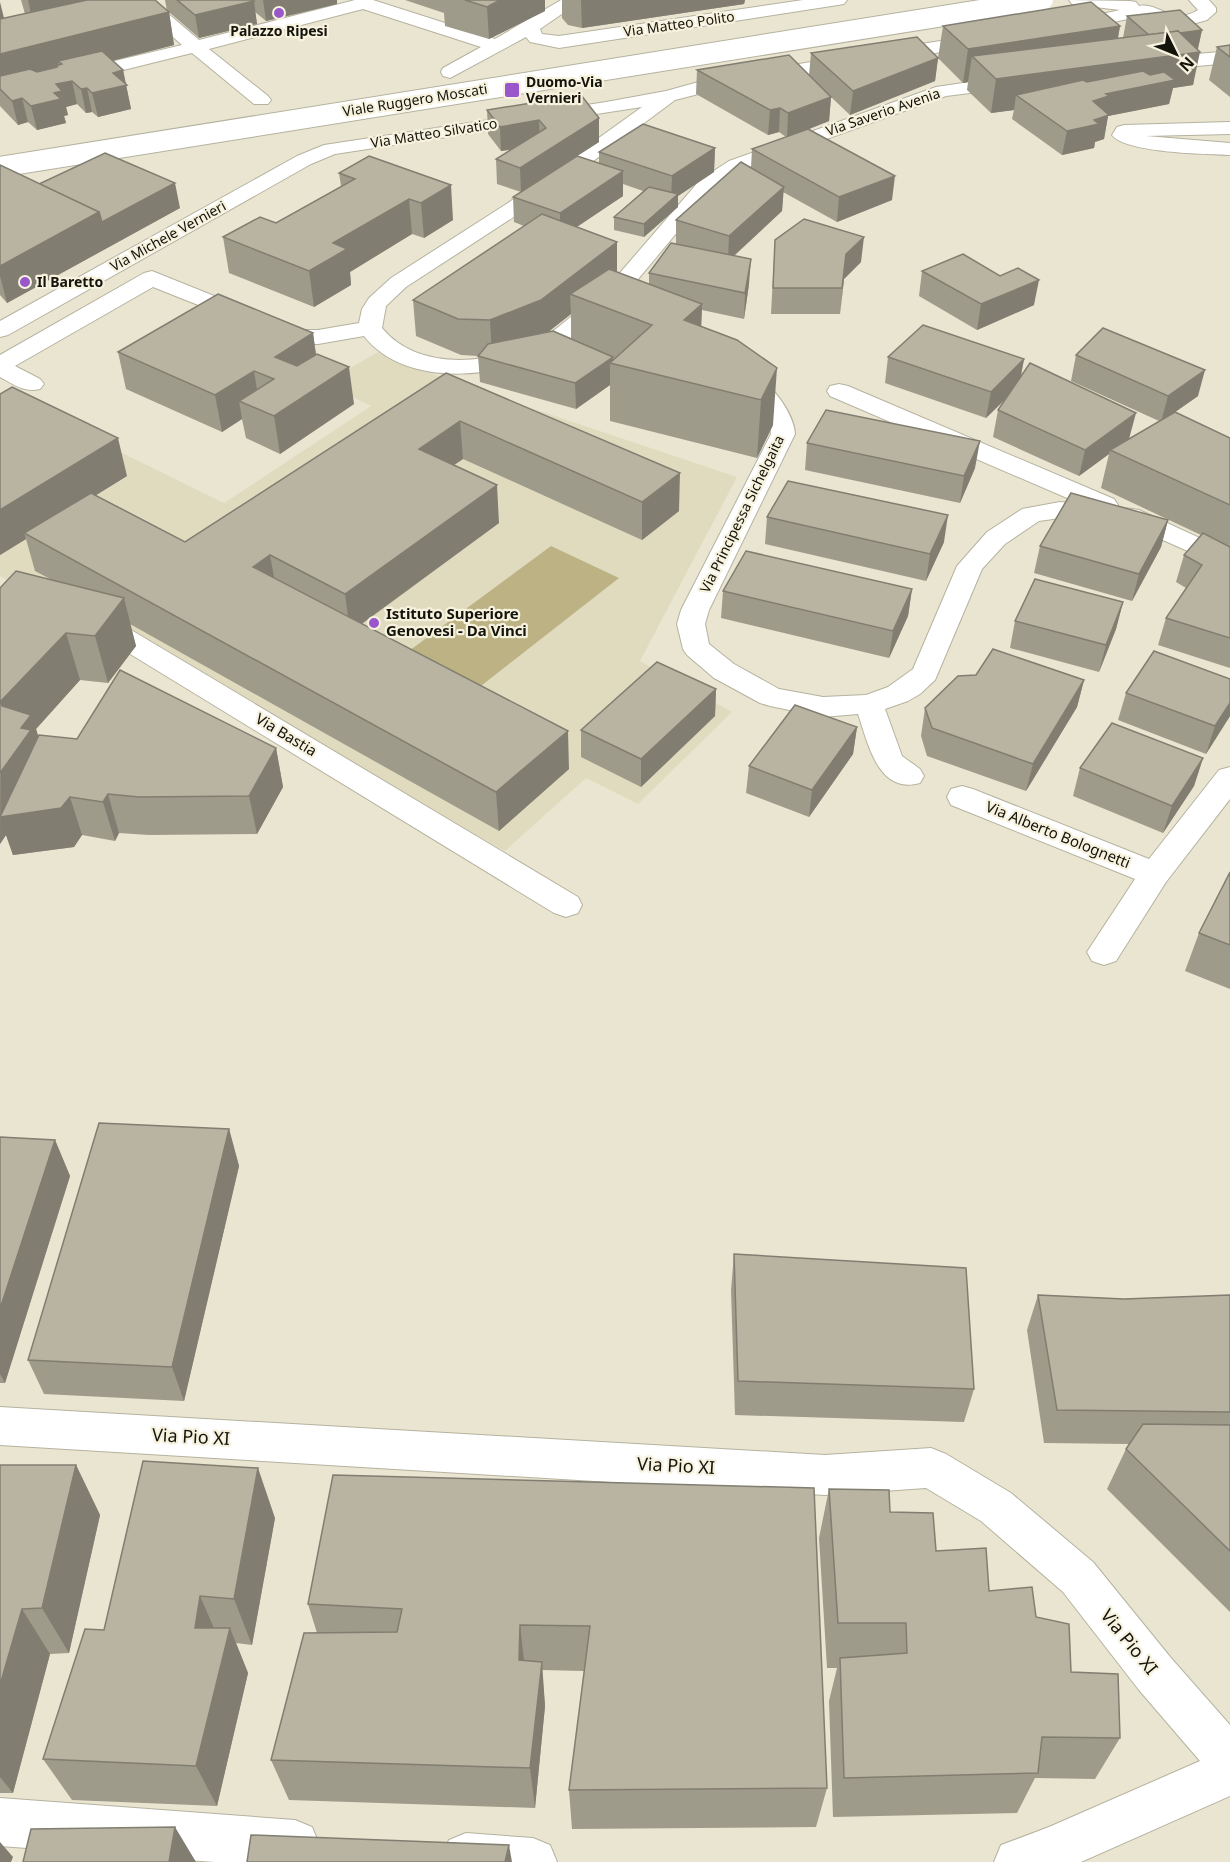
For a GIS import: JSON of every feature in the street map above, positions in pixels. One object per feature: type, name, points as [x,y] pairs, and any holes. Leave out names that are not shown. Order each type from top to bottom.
[{"type":"street","points":[[450,72],[533,26],[573,0]]},
{"type":"street","name":"Via Matteo Polito","points":[[533,26],[530,31],[536,38],[559,42],[838,0]]},
{"type":"street","name":"Viale Ruggero Moscati","points":[[0,166],[1043,0]]},
{"type":"street","points":[[1078,0],[1144,6],[1165,18]]},
{"type":"street","points":[[173,3],[146,10],[261,100]]},
{"type":"street","points":[[61,79],[364,3],[497,46]]},
{"type":"street","points":[[1097,22],[1144,6]]},
{"type":"street","points":[[1051,29],[1097,22],[1165,18],[1207,19]]},
{"type":"street","name":"Via Matteo Silvatico","points":[[339,148],[581,111],[668,96],[713,84],[1005,37]]},
{"type":"street","points":[[1140,65],[1230,57]]},
{"type":"street","name":"Via Saverio Avenia","points":[[603,307],[647,252],[707,184],[736,165],[822,132],[943,91],[1025,80]]},
{"type":"street","points":[[369,328],[371,310],[395,286],[464,242],[624,131],[668,96]]},
{"type":"street","points":[[581,111],[603,118],[624,131]]},
{"type":"street","points":[[1230,128],[1139,129],[1124,131],[1122,135],[1153,142],[1230,149]]},
{"type":"street","name":"Via Michele Vernieri","points":[[0,330],[304,160],[339,148]]},
{"type":"street","points":[[0,367],[152,278],[296,337],[318,337],[369,328]]},
{"type":"street","points":[[369,328],[390,349],[422,363],[476,365],[516,356],[549,344],[583,318],[603,307],[631,306]]},
{"type":"street","name":"Via Principessa Sichelgaita","points":[[732,362],[780,417],[784,427],[783,434],[695,610],[692,624],[693,639],[697,649],[706,658],[724,671],[770,696],[823,707],[869,704],[898,694],[918,681],[925,673],[970,566],[996,538],[1017,522],[1044,511],[1060,510],[1130,516],[1230,562]]},
{"type":"street","points":[[0,367],[32,384]]},
{"type":"street","points":[[840,391],[1130,516]]},
{"type":"street","name":"Via Bastia","points":[[77,609],[566,905]]},
{"type":"street","points":[[869,704],[889,762],[909,776]]},
{"type":"street","points":[[1104,952],[1155,874],[1230,777]]},
{"type":"street","name":"Via Alberto Bolognetti","points":[[962,796],[1155,874]]},
{"type":"street","name":"Via Pio XI","points":[[0,1426],[825,1475],[932,1468],[996,1507],[1078,1577],[1155,1674],[1230,1760]]},
{"type":"street","points":[[1018,1862],[1053,1850],[1230,1772]]},
{"type":"street","points":[[0,1822],[332,1847]]},
{"type":"street","points":[[427,1854],[533,1862]]},
{"type":"shaded area","name":"Istituto Superiore Genovesi - Da Vinci","points":[[378,352],[448,380],[737,477],[640,661],[732,712],[638,804],[586,778],[505,851],[0,576],[0,393],[224,503],[371,406],[324,383]]},
{"type":"shaded area","points":[[551,546],[619,578],[459,703],[390,665]]},
{"type":"building","points":[[87,0],[155,0],[169,12],[0,54],[0,19]]},
{"type":"building","points":[[177,0],[252,0],[254,1],[195,15]]},
{"type":"building","points":[[465,0],[500,0],[487,7]]},
{"type":"building","points":[[1091,2],[1120,26],[968,49],[943,26]]},
{"type":"building","points":[[1180,10],[1202,30],[1149,35],[1127,16]]},
{"type":"building","points":[[1178,31],[1200,52],[996,79],[972,56]]},
{"type":"building","points":[[917,37],[938,58],[853,91],[811,53]]},
{"type":"building","points":[[1230,45],[1230,57],[1217,47]]},
{"type":"building","points":[[102,51],[123,70],[113,73],[127,85],[92,93],[87,88],[81,89],[72,81],[56,84],[62,91],[54,93],[61,99],[31,106],[22,98],[12,101],[0,89],[0,76],[30,69],[37,72],[62,64],[58,61]]},
{"type":"building","points":[[789,55],[831,97],[788,113],[780,108],[770,110],[697,70]]},
{"type":"building","points":[[1143,71],[1150,75],[1164,72],[1175,80],[1106,94],[1109,96],[1093,101],[1109,115],[1094,120],[1099,124],[1067,131],[1016,95],[1083,80],[1087,82]]},
{"type":"building","points":[[581,95],[599,118],[520,168],[496,159],[546,128],[539,120],[500,127],[487,110]]},
{"type":"building","points":[[643,124],[715,148],[672,176],[599,152]]},
{"type":"building","points":[[808,129],[895,176],[839,197],[752,149]]},
{"type":"building","points":[[105,153],[175,183],[102,222],[99,212],[39,184]]},
{"type":"building","points":[[369,156],[451,185],[421,203],[409,199],[333,243],[347,249],[309,271],[223,237],[260,217],[276,223],[355,179],[339,173]]},
{"type":"building","points":[[577,156],[623,171],[560,213],[513,197]]},
{"type":"building","points":[[741,162],[784,187],[729,236],[676,220]]},
{"type":"building","points":[[0,165],[99,212],[0,266]]},
{"type":"building","points":[[649,187],[678,194],[644,224],[614,217]]},
{"type":"building","points":[[542,214],[617,242],[541,300],[490,320],[458,319],[413,300]]},
{"type":"building","points":[[804,219],[864,237],[846,254],[842,288],[773,288],[775,240]]},
{"type":"building","points":[[671,243],[751,259],[745,293],[649,273]]},
{"type":"building","points":[[963,254],[1000,276],[1018,268],[1039,280],[981,304],[922,271]]},
{"type":"building","points":[[609,269],[702,304],[684,320],[737,340],[777,368],[761,400],[610,363],[652,325],[570,294]]},
{"type":"building","points":[[218,294],[313,333],[275,357],[297,366],[317,354],[349,367],[274,416],[239,401],[274,379],[254,371],[215,395],[118,352]]},
{"type":"building","points":[[923,325],[1024,359],[991,392],[888,357]]},
{"type":"building","points":[[1103,328],[1205,370],[1168,396],[1076,355]]},
{"type":"building","points":[[553,331],[613,357],[575,383],[478,356],[488,344]]},
{"type":"building","points":[[1030,363],[1136,413],[1085,450],[998,410]]},
{"type":"building","points":[[446,373],[680,473],[642,502],[460,421],[419,449],[497,485],[345,594],[270,555],[253,567],[568,731],[496,792],[24,533],[91,493],[185,542]]},
{"type":"building","points":[[12,387],[118,438],[0,510],[0,394]]},
{"type":"building","points":[[826,410],[980,441],[964,476],[807,443]]},
{"type":"building","points":[[1175,412],[1230,438],[1230,505],[1110,450]]},
{"type":"building","points":[[788,481],[948,515],[930,554],[767,517]]},
{"type":"building","points":[[1071,493],[1168,520],[1139,574],[1040,546]]},
{"type":"building","points":[[1203,533],[1230,547],[1230,638],[1166,618],[1202,565],[1184,555]]},
{"type":"building","points":[[746,551],[912,589],[893,631],[723,591]]},
{"type":"building","points":[[16,571],[124,598],[95,636],[66,633],[1,701],[2,706],[31,715],[21,728],[31,730],[0,773],[0,588]]},
{"type":"building","points":[[1035,579],[1123,602],[1106,645],[1015,621]]},
{"type":"building","points":[[993,649],[1084,680],[1033,764],[932,728],[925,708],[958,676],[976,675]]},
{"type":"building","points":[[1154,651],[1230,679],[1230,703],[1215,726],[1126,693]]},
{"type":"building","points":[[657,662],[716,689],[641,759],[581,730]]},
{"type":"building","points":[[120,670],[276,748],[249,796],[139,797],[108,794],[103,802],[70,797],[61,808],[0,817],[39,735],[77,739]]},
{"type":"building","points":[[795,705],[857,727],[812,790],[749,766]]},
{"type":"building","points":[[1112,723],[1203,758],[1172,806],[1080,768]]},
{"type":"building","points":[[1230,872],[1230,945],[1199,933]]},
{"type":"building","points":[[99,1123],[229,1129],[172,1367],[28,1360]]},
{"type":"building","points":[[0,1137],[55,1140],[0,1309]]},
{"type":"building","points":[[734,1254],[966,1268],[974,1389],[738,1381]]},
{"type":"building","points":[[1038,1295],[1124,1299],[1230,1295],[1230,1412],[1057,1410]]},
{"type":"building","points":[[1143,1424],[1230,1425],[1230,1551],[1126,1449]]},
{"type":"building","points":[[143,1461],[258,1468],[234,1599],[200,1596],[195,1628],[230,1628],[196,1766],[43,1759],[85,1629],[104,1630]]},
{"type":"building","points":[[0,1465],[76,1465],[42,1608],[22,1609],[0,1685]]},
{"type":"building","points":[[333,1475],[814,1488],[827,1788],[569,1790],[590,1626],[520,1625],[519,1660],[542,1662],[530,1768],[271,1760],[304,1633],[397,1632],[402,1609],[308,1604]]},
{"type":"building","points":[[829,1489],[889,1490],[890,1512],[933,1513],[936,1551],[986,1548],[989,1591],[1032,1587],[1036,1617],[1069,1624],[1071,1672],[1118,1674],[1120,1738],[1042,1737],[1038,1773],[844,1778],[840,1658],[907,1653],[906,1623],[838,1623]]},
{"type":"building","points":[[175,1827],[169,1862],[23,1862],[31,1829]]},
{"type":"building","points":[[251,1835],[509,1845],[505,1862],[247,1862]]},
{"type":"place","name":"Palazzo Ripesi","points":[[279,13]]},
{"type":"place","name":"Duomo-Via Vernieri","points":[[512,90]]},
{"type":"place","name":"Il Baretto","points":[[25,282]]},
{"type":"place","name":"Istituto Superiore Genovesi - Da Vinci","points":[[374,623]]}]
